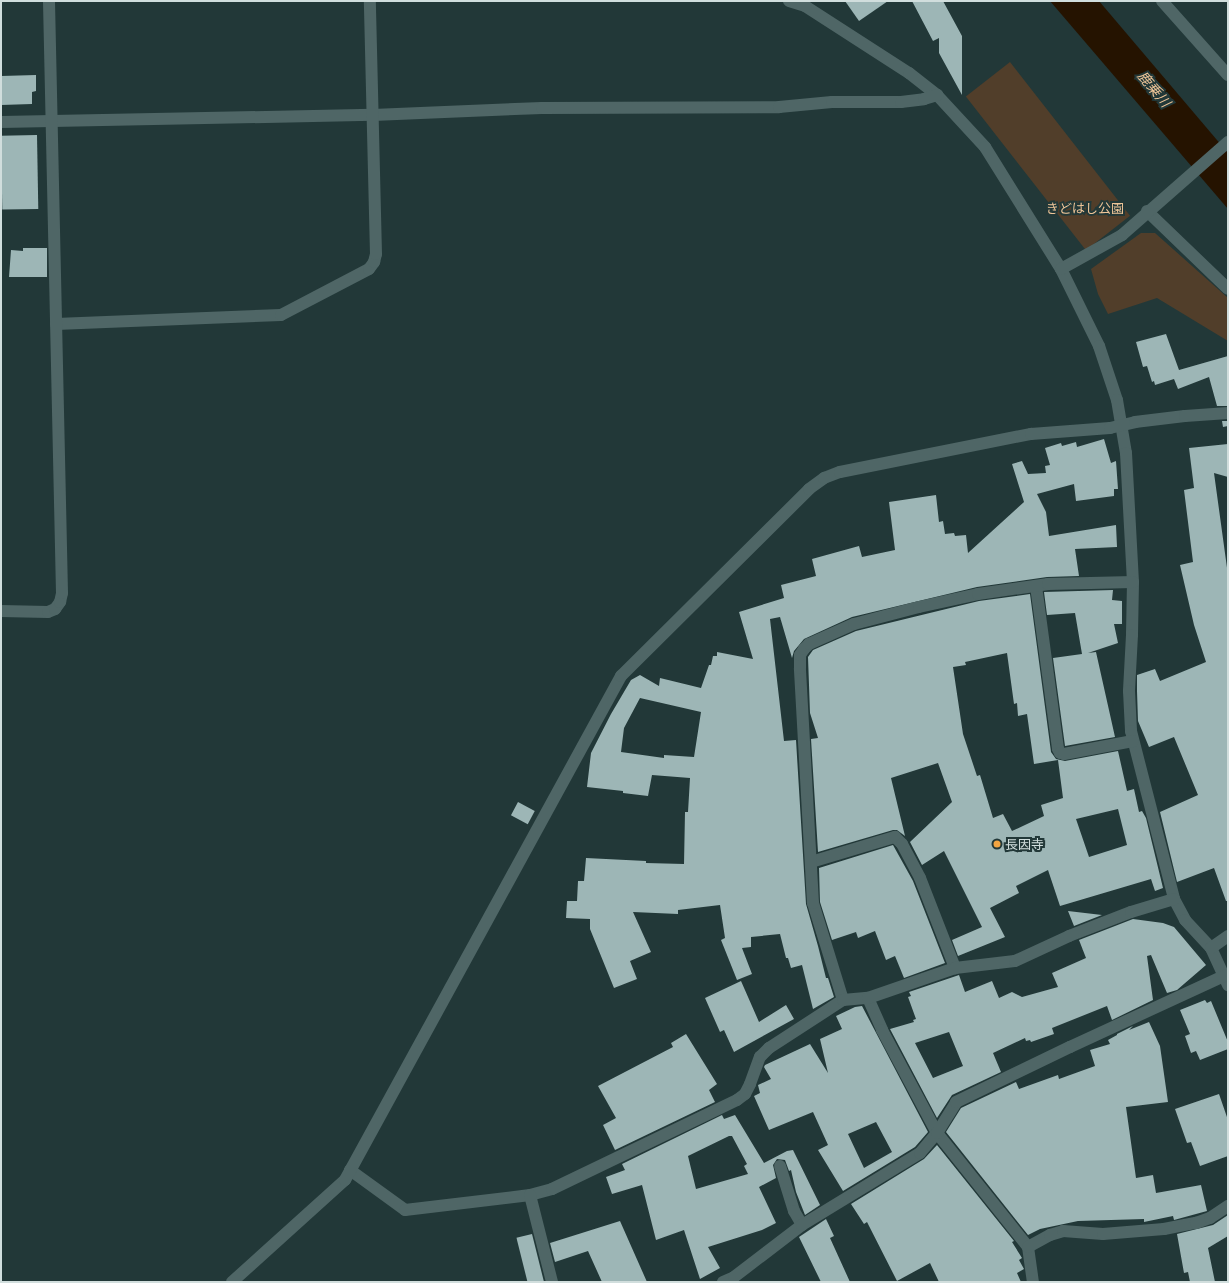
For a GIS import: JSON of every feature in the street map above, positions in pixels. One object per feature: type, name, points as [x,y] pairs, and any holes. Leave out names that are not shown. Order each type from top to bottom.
[{"type":"street","points":[[1,611],[48,612],[55,609],[60,602],[62,593],[49,1]]},
{"type":"street","points":[[56,324],[281,315],[369,269],[374,262],[376,254],[370,1]]},
{"type":"street","points":[[723,1282],[734,1277],[802,1225],[920,1153],[937,1133],[956,1102],[1226,981],[1211,948],[1185,920],[1174,899],[1133,741],[1129,713],[1133,582],[1126,453],[1117,400],[1098,346],[1061,269],[985,147],[937,95],[909,73],[842,28],[805,6],[790,1]]},
{"type":"street","points":[[1162,1],[1228,75]]},
{"type":"street","points":[[1,122],[373,114],[542,108],[779,107],[832,102],[901,102],[924,99],[937,95]]},
{"type":"street","points":[[1061,269],[1122,235],[1147,211],[1228,142]]},
{"type":"street","points":[[1147,211],[1228,289]]},
{"type":"street","points":[[232,1282],[345,1180],[621,676],[809,489],[824,478],[840,472],[1031,434],[1110,428],[1122,424],[1185,416],[1228,413]]},
{"type":"street","points":[[843,1000],[812,903],[800,668],[800,655],[804,649],[809,644],[854,624],[971,596],[1036,586],[1133,582]]},
{"type":"street","points":[[1036,586],[1058,749],[1060,753],[1064,754],[1133,741]]},
{"type":"street","points":[[811,862],[896,837],[902,844],[920,878],[955,968]]},
{"type":"street","points":[[350,1170],[405,1210],[530,1195],[552,1189],[728,1106],[745,1094],[760,1057],[769,1048],[843,1000],[868,998],[955,968],[1015,961],[1069,936],[1131,912],[1174,899]]},
{"type":"street","points":[[1211,948],[1228,936]]},
{"type":"street","points":[[868,998],[882,1030],[937,1133],[1028,1247],[1033,1282]]},
{"type":"street","points":[[780,1166],[794,1211],[802,1225]]},
{"type":"street","points":[[530,1195],[552,1282]]},
{"type":"street","points":[[1028,1247],[1050,1235],[1063,1231],[1103,1234],[1164,1229],[1196,1223],[1210,1218],[1228,1206]]},
{"type":"green space","name":"きどはし公園","points":[[1010,62],[1130,216],[1086,250],[966,96]]},
{"type":"green space","name":"きどはし公園","points":[[1141,233],[1155,233],[1228,298],[1228,341],[1157,298],[1108,314],[1098,294],[1091,269]]},
{"type":"water","name":"鹿乗川","points":[[1050,1],[1099,1],[1228,153],[1228,209]]},
{"type":"building","points":[[845,1],[888,1],[859,21]]},
{"type":"building","points":[[912,1],[943,1],[962,36],[962,95],[939,53],[939,38],[933,41]]},
{"type":"building","points":[[36,75],[36,91],[32,92],[32,104],[1,105],[1,76]]},
{"type":"building","points":[[37,135],[38,209],[2,210],[1,136]]},
{"type":"building","points":[[23,248],[47,248],[47,277],[9,277],[11,250],[23,251]]},
{"type":"building","points":[[1166,334],[1179,370],[1228,356],[1228,406],[1217,406],[1209,377],[1178,389],[1174,379],[1155,385],[1154,381],[1152,382],[1147,366],[1143,367],[1136,342]]},
{"type":"building","points":[[1222,421],[1228,421],[1228,426],[1223,427]]},
{"type":"building","points":[[1104,439],[1111,463],[1116,461],[1118,489],[1114,489],[1114,496],[1076,501],[1074,484],[1037,494],[1046,512],[1049,536],[1116,525],[1117,547],[1075,549],[1079,576],[1047,577],[977,587],[852,617],[804,639],[794,651],[792,658],[780,617],[770,619],[784,741],[796,740],[806,904],[826,978],[828,978],[834,997],[813,1009],[802,965],[791,968],[788,958],[786,958],[780,934],[751,937],[751,947],[742,948],[752,974],[737,980],[721,940],[725,938],[720,905],[678,910],[678,914],[633,912],[651,952],[630,961],[637,979],[614,988],[590,929],[590,919],[566,918],[567,901],[577,901],[578,881],[584,881],[586,858],[646,861],[646,863],[684,864],[685,812],[688,812],[690,778],[652,775],[648,796],[623,793],[623,791],[587,787],[591,753],[611,714],[631,680],[640,675],[659,686],[660,678],[701,688],[709,665],[711,665],[713,656],[717,656],[717,652],[753,659],[739,612],[784,598],[781,585],[816,576],[812,559],[859,546],[862,557],[895,550],[889,502],[936,495],[939,522],[943,521],[945,534],[954,533],[955,536],[966,535],[968,553],[1024,502],[1012,464],[1022,461],[1028,474],[1046,473],[1045,466],[1050,465],[1045,448],[1061,443],[1062,446],[1076,442],[1077,447]],"holes":[[[640,698],[701,712],[694,757],[664,755],[664,758],[621,752],[624,728]]]},
{"type":"building","points":[[1228,444],[1228,477],[1214,473],[1228,575],[1228,901],[1226,901],[1214,868],[1177,882],[1160,812],[1198,795],[1174,737],[1149,747],[1138,721],[1137,675],[1155,669],[1160,681],[1206,662],[1194,625],[1180,565],[1193,562],[1184,490],[1194,488],[1189,448]]},
{"type":"building","points":[[1113,590],[1112,600],[1122,601],[1122,624],[1114,624],[1118,643],[1088,653],[1096,652],[1115,737],[1065,746],[1053,658],[1082,654],[1075,613],[1047,615],[1044,592]]},
{"type":"building","points":[[1030,594],[1051,752],[1056,759],[1065,761],[1118,751],[1127,791],[1134,789],[1139,812],[1142,811],[1146,818],[1163,888],[1155,891],[1151,879],[1060,906],[1048,870],[1016,886],[1019,893],[990,908],[1005,937],[958,956],[952,940],[982,927],[944,851],[922,865],[910,842],[952,802],[938,763],[891,778],[905,836],[897,830],[893,830],[818,852],[811,739],[818,738],[810,713],[808,657],[813,650],[856,631],[979,601]],"holes":[[[1007,653],[1014,704],[1017,703],[1018,716],[1027,714],[1034,764],[1058,760],[1063,798],[1041,805],[1044,816],[1012,831],[1003,814],[993,818],[980,775],[977,776],[963,734],[953,667],[966,665],[965,662]],[[1118,809],[1127,845],[1089,857],[1076,819]]]},
{"type":"building","points":[[518,802],[535,811],[528,824],[511,815]]},
{"type":"building","points":[[893,845],[913,881],[945,963],[904,978],[895,956],[886,960],[875,931],[858,938],[856,932],[832,940],[820,902],[819,868]]},
{"type":"building","points":[[1068,911],[1102,915],[1074,926]]},
{"type":"building","points":[[1133,919],[1163,923],[1174,927],[1206,965],[1177,990],[1167,993],[1151,955],[1147,956],[1153,1000],[1112,1020],[1107,1006],[1052,1028],[1054,1034],[1031,1042],[1030,1040],[1026,1041],[1025,1038],[993,1053],[1001,1072],[952,1095],[937,1118],[890,1029],[914,1022],[913,1020],[916,1019],[908,997],[911,996],[909,992],[959,975],[965,992],[992,981],[999,998],[1012,992],[1022,997],[1058,987],[1052,973],[1086,958],[1079,940]],"holes":[[[949,1032],[963,1066],[933,1078],[915,1043]]]},
{"type":"building","points":[[741,981],[759,1022],[786,1005],[794,1019],[734,1052],[724,1030],[720,1032],[705,998]]},
{"type":"building","points":[[1205,1000],[1207,1003],[1211,1001],[1228,1042],[1228,1049],[1200,1060],[1196,1051],[1191,1053],[1185,1036],[1190,1034],[1180,1010]]},
{"type":"building","points":[[862,1006],[928,1132],[915,1147],[843,1191],[818,1150],[828,1145],[813,1112],[769,1130],[754,1096],[760,1093],[758,1085],[771,1079],[764,1067],[765,1065],[810,1044],[828,1073],[820,1039],[842,1029],[836,1016],[855,1007]],"holes":[[[876,1122],[892,1152],[864,1168],[848,1134]]]},
{"type":"building","points":[[1149,1022],[1160,1046],[1168,1102],[1126,1107],[1136,1178],[1153,1175],[1156,1193],[1201,1185],[1207,1211],[1174,1220],[1173,1216],[1144,1222],[1144,1219],[1078,1221],[1040,1229],[1028,1235],[946,1132],[961,1108],[1016,1082],[1019,1089],[1058,1075],[1059,1079],[1095,1066],[1090,1050],[1110,1044],[1108,1040],[1133,1026],[1129,1030]]},
{"type":"building","points":[[686,1034],[717,1084],[709,1090],[715,1102],[615,1150],[603,1125],[616,1118],[598,1086],[673,1047],[671,1043]]},
{"type":"building","points":[[1219,1094],[1228,1120],[1228,1156],[1200,1166],[1191,1142],[1187,1143],[1175,1109]]},
{"type":"building","points":[[722,1115],[724,1119],[735,1115],[764,1163],[787,1151],[793,1150],[820,1205],[805,1215],[796,1192],[791,1170],[789,1171],[785,1160],[777,1159],[773,1165],[776,1178],[759,1187],[776,1223],[762,1230],[708,1247],[720,1268],[700,1279],[684,1230],[656,1240],[642,1185],[612,1194],[606,1177],[625,1170],[622,1164]],"holes":[[[729,1136],[732,1136],[747,1164],[744,1166],[748,1174],[696,1189],[688,1156]]]},
{"type":"building","points":[[937,1145],[1014,1241],[1012,1242],[1022,1258],[1019,1260],[1024,1269],[1017,1273],[1021,1282],[939,1282],[930,1263],[897,1281],[867,1222],[864,1224],[851,1204],[924,1159]]},
{"type":"building","points":[[1228,1215],[1228,1236],[1208,1248],[1215,1282],[1190,1282],[1188,1272],[1184,1273],[1177,1234],[1213,1225]]},
{"type":"building","points":[[826,1219],[834,1236],[830,1238],[850,1282],[821,1282],[799,1237]]},
{"type":"building","points":[[620,1221],[647,1282],[602,1282],[588,1251],[555,1262],[550,1243]]},
{"type":"building","points":[[532,1234],[544,1282],[527,1282],[516,1238]]},
{"type":"place","name":"長因寺","points":[[997,844]]}]
